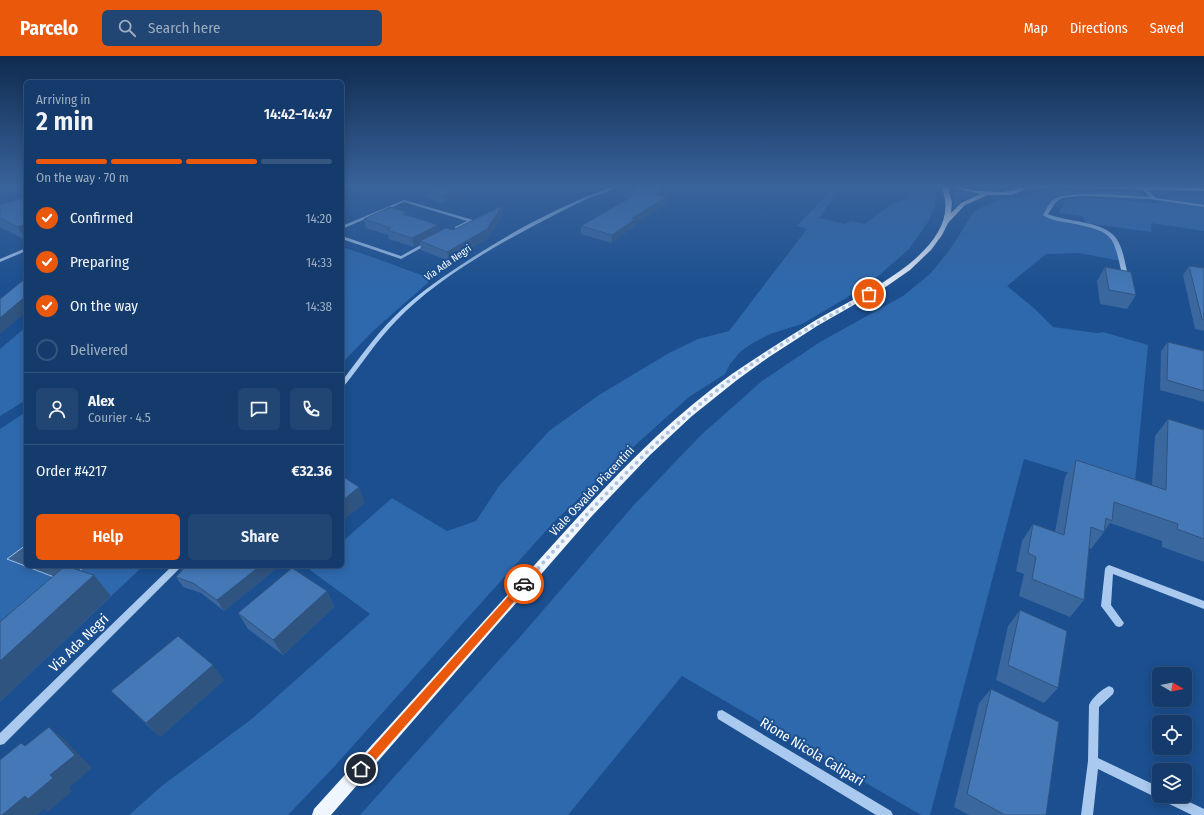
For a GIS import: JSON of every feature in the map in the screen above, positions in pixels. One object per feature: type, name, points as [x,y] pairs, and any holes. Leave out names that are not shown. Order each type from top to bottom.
[{"type":"main road","name":"Viale Osvaldo Piacentini","points":[[320,815],[587,514],[660,438],[726,383],[758,360],[833,314],[888,283],[904,271],[929,249],[941,233],[946,222]]},
{"type":"street","points":[[344,227],[357,221]]},
{"type":"street","points":[[450,232],[470,221]]},
{"type":"street","name":"Via Ada Negri","points":[[344,382],[384,332],[404,311],[454,271],[537,221]]},
{"type":"street","points":[[1066,221],[1108,231],[1114,238],[1126,280]]},
{"type":"street","points":[[344,237],[401,258],[436,239]]},
{"type":"street","points":[[0,261],[24,250]]},
{"type":"street","name":"Via Ada Negri","points":[[0,740],[176,568]]},
{"type":"street","points":[[1120,623],[1106,606],[1108,569],[1204,605]]},
{"type":"street","points":[[1087,815],[1093,761],[1094,705],[1109,691]]},
{"type":"street","name":"Rione Nicola Calipari","points":[[722,715],[887,815]]},
{"type":"street","points":[[1093,761],[1152,790]]},
{"type":"street","points":[[1179,803],[1204,815]]},
{"type":"shaded area","points":[[801,221],[834,221],[845,224],[852,221],[865,224],[868,221],[928,221],[909,249],[868,285],[802,324],[770,334],[751,344],[740,352],[730,364],[725,374],[689,397],[631,449],[553,523],[332,769],[288,815],[129,815],[163,785],[253,718],[370,614],[310,570],[312,568],[344,568],[344,540],[392,498],[447,531],[476,521],[499,486],[549,431],[599,395],[669,353],[698,339],[729,331],[807,229],[797,226]]},
{"type":"shaded area","points":[[968,221],[1073,221],[1108,231],[1121,261],[1079,253],[1046,254],[1007,286],[1035,309],[1053,327],[1097,333],[1103,332],[1148,345],[1134,493],[1024,459],[930,815],[921,815],[682,676],[568,815],[360,815],[527,629],[633,506],[701,435],[762,381],[820,342],[903,296],[930,274],[949,251]]},
{"type":"shaded area","points":[[1085,221],[1204,221],[1204,231],[1151,223],[1151,232],[1086,223]]},
{"type":"shaded area","points":[[344,248],[432,279],[373,331],[344,361]]},
{"type":"shaded area","points":[[24,329],[24,401],[0,416],[0,349]]},
{"type":"shaded area","points":[[24,413],[24,568],[141,568],[0,702],[0,429]]},
{"type":"shaded area","points":[[24,546],[24,566],[7,559]]},
{"type":"shaded area","points":[[30,568],[83,568],[67,582]]},
{"type":"building","points":[[7,221],[24,221],[24,225],[18,227]]},
{"type":"building","points":[[371,221],[427,221],[438,225],[412,238],[387,230],[391,228]]},
{"type":"building","points":[[471,221],[492,221],[487,229],[447,252],[420,241],[446,228],[453,230]]},
{"type":"building","points":[[589,221],[632,221],[612,235],[581,226]]},
{"type":"building","points":[[1189,266],[1204,268],[1204,320],[1202,319]]},
{"type":"building","points":[[1105,267],[1131,272],[1136,295],[1109,290]]},
{"type":"building","points":[[24,280],[24,298],[0,318],[0,299]]},
{"type":"building","points":[[1168,342],[1204,351],[1204,391],[1167,380]]},
{"type":"building","points":[[1168,419],[1204,430],[1204,539],[1177,529],[1178,524],[1114,502],[1112,521],[1106,518],[1104,532],[1091,527],[1084,600],[1032,579],[1036,557],[1028,553],[1033,524],[1064,535],[1076,460],[1166,490]]},
{"type":"building","points":[[344,477],[359,487],[344,499]]},
{"type":"building","points":[[63,568],[71,568],[94,575],[0,661],[0,622]]},
{"type":"building","points":[[184,568],[257,568],[217,600],[193,583],[176,577]]},
{"type":"building","points":[[292,568],[327,591],[273,640],[238,613]]},
{"type":"building","points":[[1020,610],[1067,631],[1058,688],[1008,665]]},
{"type":"building","points":[[178,636],[213,665],[146,723],[111,691]]},
{"type":"building","points":[[991,689],[1059,722],[1046,815],[1005,815],[967,794]]},
{"type":"building","points":[[49,727],[75,755],[50,775],[53,778],[28,799],[25,796],[2,815],[0,815],[0,760],[21,743],[25,746]]},
{"type":"way so far","points":[[524,584],[626,472],[660,438],[726,383],[758,360],[833,314],[869,294]]},
{"type":"route","points":[[361,769],[524,584]]}]
